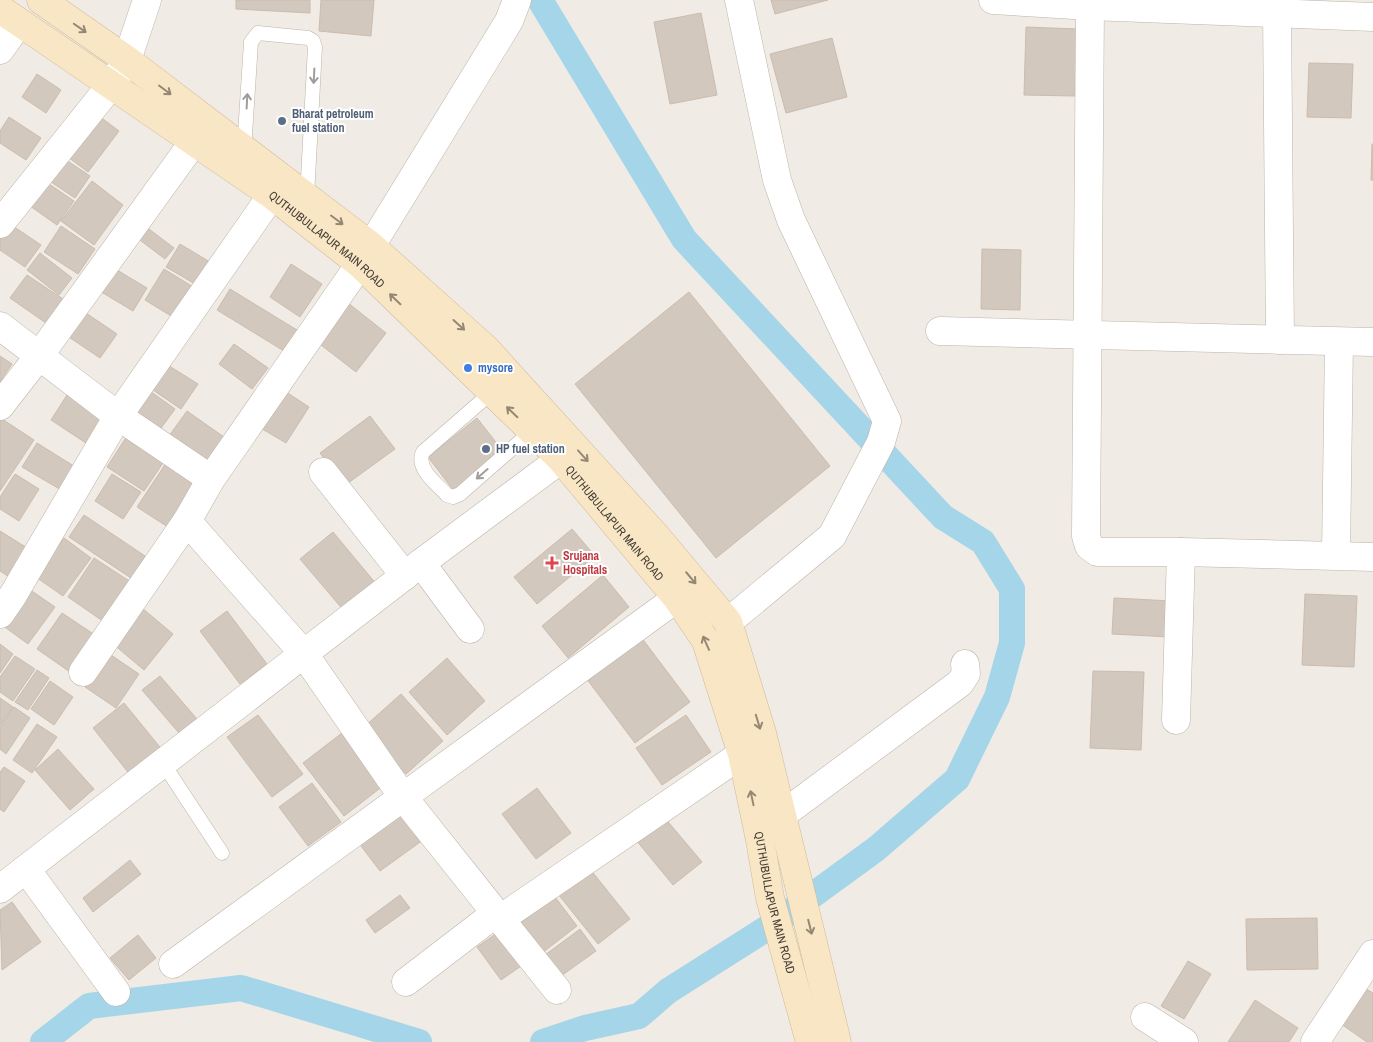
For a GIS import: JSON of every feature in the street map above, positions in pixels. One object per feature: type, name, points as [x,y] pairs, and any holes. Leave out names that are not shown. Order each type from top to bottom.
[{"type":"main road","name":"QUTHUBULLAPUR MAIN ROAD","points":[[40,0],[127,60],[244,150],[278,187],[307,197],[366,255],[492,392],[561,459],[677,598],[706,641],[742,754],[799,883],[837,1042]]},
{"type":"main road","name":"QUTHUBULLAPUR MAIN ROAD","points":[[10,16],[195,140],[278,187],[486,349],[656,536],[728,622],[762,733],[776,829],[770,898],[810,1042]]},
{"type":"main road","points":[[800,1008],[827,998]]},
{"type":"street","points":[[0,224],[111,85],[127,60],[147,0]]},
{"type":"street","points":[[83,672],[187,521],[211,480],[366,255],[509,21],[517,0]]},
{"type":"street","points":[[728,622],[832,536],[881,442],[887,421],[791,220],[777,180],[739,0]]},
{"type":"street","points":[[993,0],[1090,6],[1206,5],[1277,13],[1373,17]]},
{"type":"street","points":[[1090,6],[1086,536],[1090,546],[1096,552],[1181,552],[1373,557]]},
{"type":"street","points":[[1277,13],[1280,340]]},
{"type":"street","points":[[0,50],[10,16]]},
{"type":"street","points":[[0,406],[39,356],[195,140]]},
{"type":"street","points":[[0,614],[118,416],[278,187]]},
{"type":"street","points":[[0,326],[118,416],[211,480]]},
{"type":"street","points":[[940,331],[1373,342]]},
{"type":"street","points":[[1336,555],[1339,342]]},
{"type":"street","points":[[0,889],[413,570],[561,459]]},
{"type":"street","points":[[324,472],[413,570],[470,629]]},
{"type":"street","points":[[187,521],[304,654],[403,797],[557,990]]},
{"type":"street","points":[[1176,720],[1181,552]]},
{"type":"street","points":[[172,964],[677,598]]},
{"type":"street","points":[[776,829],[960,683],[966,674],[965,664]]},
{"type":"street","points":[[406,982],[498,916],[742,754]]},
{"type":"street","points":[[26,869],[116,992]]},
{"type":"street","points":[[1315,1042],[1373,954]]},
{"type":"street","points":[[1145,1017],[1184,1042]]},
{"type":"lane","points":[[244,150],[251,42],[253,37],[258,33],[308,38],[313,41],[315,47],[307,197]]},
{"type":"lane","points":[[492,392],[422,452],[419,459],[421,466],[447,495],[453,497],[460,494],[532,431]]},
{"type":"lane","points":[[163,763],[222,853]]},
{"type":"building","points":[[236,0],[310,0],[310,13],[236,9]]},
{"type":"building","points":[[321,0],[374,0],[371,36],[319,31]]},
{"type":"building","points":[[771,0],[828,0],[775,14]]},
{"type":"building","points":[[701,13],[717,95],[670,104],[654,22]]},
{"type":"building","points":[[1026,27],[1077,29],[1075,96],[1024,95]]},
{"type":"building","points":[[832,38],[847,97],[786,113],[770,54]]},
{"type":"building","points":[[1309,63],[1353,64],[1351,118],[1307,117]]},
{"type":"building","points":[[37,74],[61,90],[46,113],[22,97]]},
{"type":"building","points":[[91,110],[119,131],[88,172],[60,151]]},
{"type":"building","points":[[9,117],[41,138],[26,160],[0,143],[0,131]]},
{"type":"building","points":[[1372,144],[1373,180],[1371,180]]},
{"type":"building","points":[[57,154],[90,176],[75,198],[42,176]]},
{"type":"building","points":[[40,178],[74,201],[57,225],[23,201]]},
{"type":"building","points":[[92,181],[123,205],[94,245],[61,221]]},
{"type":"building","points":[[7,222],[41,245],[25,267],[0,250],[0,232]]},
{"type":"building","points":[[61,226],[95,249],[78,274],[44,252]]},
{"type":"building","points":[[145,226],[174,248],[165,259],[136,237]]},
{"type":"building","points":[[180,244],[215,265],[202,288],[166,267]]},
{"type":"building","points":[[982,249],[1021,250],[1020,310],[981,309]]},
{"type":"building","points":[[40,253],[72,278],[59,295],[27,270]]},
{"type":"building","points":[[291,264],[322,284],[300,317],[270,297]]},
{"type":"building","points":[[112,267],[147,288],[133,311],[98,290]]},
{"type":"building","points":[[164,269],[195,288],[176,319],[145,300]]},
{"type":"building","points":[[27,275],[63,299],[46,323],[10,298]]},
{"type":"building","points":[[230,289],[297,330],[284,351],[217,310]]},
{"type":"building","points":[[689,292],[830,466],[716,558],[575,384]]},
{"type":"building","points":[[343,299],[386,333],[356,372],[312,338]]},
{"type":"building","points":[[80,309],[117,334],[100,358],[63,333]]},
{"type":"building","points":[[234,344],[268,368],[252,389],[219,364]]},
{"type":"building","points":[[0,356],[12,364],[0,382]]},
{"type":"building","points":[[166,364],[198,384],[181,409],[150,388]]},
{"type":"building","points":[[147,389],[175,409],[156,435],[128,415]]},
{"type":"building","points":[[283,390],[309,407],[286,443],[259,427]]},
{"type":"building","points":[[67,395],[109,422],[92,447],[51,420]]},
{"type":"building","points":[[187,411],[224,437],[206,462],[169,436]]},
{"type":"building","points":[[370,416],[395,449],[344,486],[320,453]]},
{"type":"building","points":[[477,418],[502,450],[454,491],[428,457]]},
{"type":"building","points":[[2,419],[34,440],[0,491],[0,421]]},
{"type":"building","points":[[127,436],[165,460],[144,491],[107,467]]},
{"type":"building","points":[[37,443],[77,468],[63,491],[22,467]]},
{"type":"building","points":[[166,463],[200,485],[171,529],[137,507]]},
{"type":"building","points":[[15,474],[39,489],[19,521],[0,509],[0,497]]},
{"type":"building","points":[[112,474],[141,492],[123,519],[95,501]]},
{"type":"building","points":[[84,515],[145,556],[131,578],[69,537]]},
{"type":"building","points":[[572,529],[595,556],[537,604],[514,577]]},
{"type":"building","points":[[0,531],[32,551],[14,580],[0,571]]},
{"type":"building","points":[[333,532],[377,585],[345,612],[300,559]]},
{"type":"building","points":[[64,538],[91,558],[63,596],[36,577]]},
{"type":"building","points":[[94,558],[137,586],[110,626],[68,597]]},
{"type":"building","points":[[603,575],[629,607],[568,658],[542,626]]},
{"type":"building","points":[[29,589],[55,607],[28,644],[2,625]]},
{"type":"building","points":[[1305,594],[1357,596],[1354,667],[1302,665]]},
{"type":"building","points":[[1114,598],[1172,601],[1170,637],[1112,634]]},
{"type":"building","points":[[142,608],[173,634],[144,670],[112,643]]},
{"type":"building","points":[[227,611],[267,664],[240,684],[200,631]]},
{"type":"building","points":[[62,613],[95,635],[70,672],[37,649]]},
{"type":"building","points":[[641,637],[690,702],[635,743],[586,678]]},
{"type":"building","points":[[0,644],[13,654],[0,673]]},
{"type":"building","points":[[108,653],[139,674],[116,708],[85,687]]},
{"type":"building","points":[[15,656],[35,669],[13,701],[0,692],[0,677]]},
{"type":"building","points":[[447,658],[485,701],[447,735],[409,692]]},
{"type":"building","points":[[37,670],[49,678],[28,710],[15,702]]},
{"type":"building","points":[[1093,671],[1144,672],[1141,750],[1090,748]]},
{"type":"building","points":[[160,676],[203,726],[185,740],[142,690]]},
{"type":"building","points":[[50,681],[73,697],[54,725],[31,709]]},
{"type":"building","points":[[401,694],[443,741],[406,774],[364,727]]},
{"type":"building","points":[[0,698],[13,707],[0,725]]},
{"type":"building","points":[[124,703],[163,751],[131,776],[93,728]]},
{"type":"building","points":[[14,707],[30,718],[6,754],[0,749],[0,727]]},
{"type":"building","points":[[258,715],[303,774],[272,797],[227,737]]},
{"type":"building","points":[[686,715],[711,752],[662,785],[636,748]]},
{"type":"building","points":[[37,724],[57,737],[32,773],[13,760]]},
{"type":"building","points":[[342,733],[383,786],[344,816],[303,763]]},
{"type":"building","points":[[58,749],[94,789],[70,810],[35,770]]},
{"type":"building","points":[[4,767],[25,781],[4,812],[0,809],[0,772]]},
{"type":"building","points":[[312,783],[341,822],[308,846],[279,807]]},
{"type":"building","points":[[537,788],[571,833],[536,859],[502,814]]},
{"type":"building","points":[[401,811],[423,840],[380,871],[358,842]]},
{"type":"building","points":[[664,817],[702,862],[673,885],[636,840]]},
{"type":"building","points":[[130,860],[141,874],[93,912],[83,898]]},
{"type":"building","points":[[590,869],[630,919],[598,944],[558,894]]},
{"type":"building","points":[[400,895],[410,908],[375,933],[366,920]]},
{"type":"building","points":[[555,897],[577,926],[542,953],[520,923]]},
{"type":"building","points":[[12,902],[41,942],[2,970],[0,910]]},
{"type":"building","points":[[1317,918],[1318,969],[1247,970],[1246,919]]},
{"type":"building","points":[[580,929],[596,951],[561,976],[545,955]]},
{"type":"building","points":[[500,931],[524,964],[501,980],[477,947]]},
{"type":"building","points":[[138,935],[156,958],[129,980],[110,958]]},
{"type":"building","points":[[1188,961],[1211,974],[1184,1019],[1161,1006]]},
{"type":"building","points":[[1366,989],[1373,993],[1373,1042],[1367,1042],[1341,1024]]},
{"type":"building","points":[[1255,1000],[1298,1028],[1289,1042],[1228,1042]]},
{"type":"waterway","points":[[540,0],[684,239],[943,517],[983,542],[1012,589],[1012,643],[997,697],[957,779],[876,849],[769,927],[668,991],[639,1016],[585,1028],[543,1042]]},
{"type":"waterway","points":[[43,1042],[89,1006],[241,988],[419,1042]]},
{"type":"place","name":"Bharat petroleum fuel station","points":[[282,121]]},
{"type":"place","name":"mysore","points":[[468,368]]},
{"type":"place","name":"HP fuel station","points":[[486,449]]},
{"type":"place","name":"Srujana Hospitals","points":[[552,563]]}]
